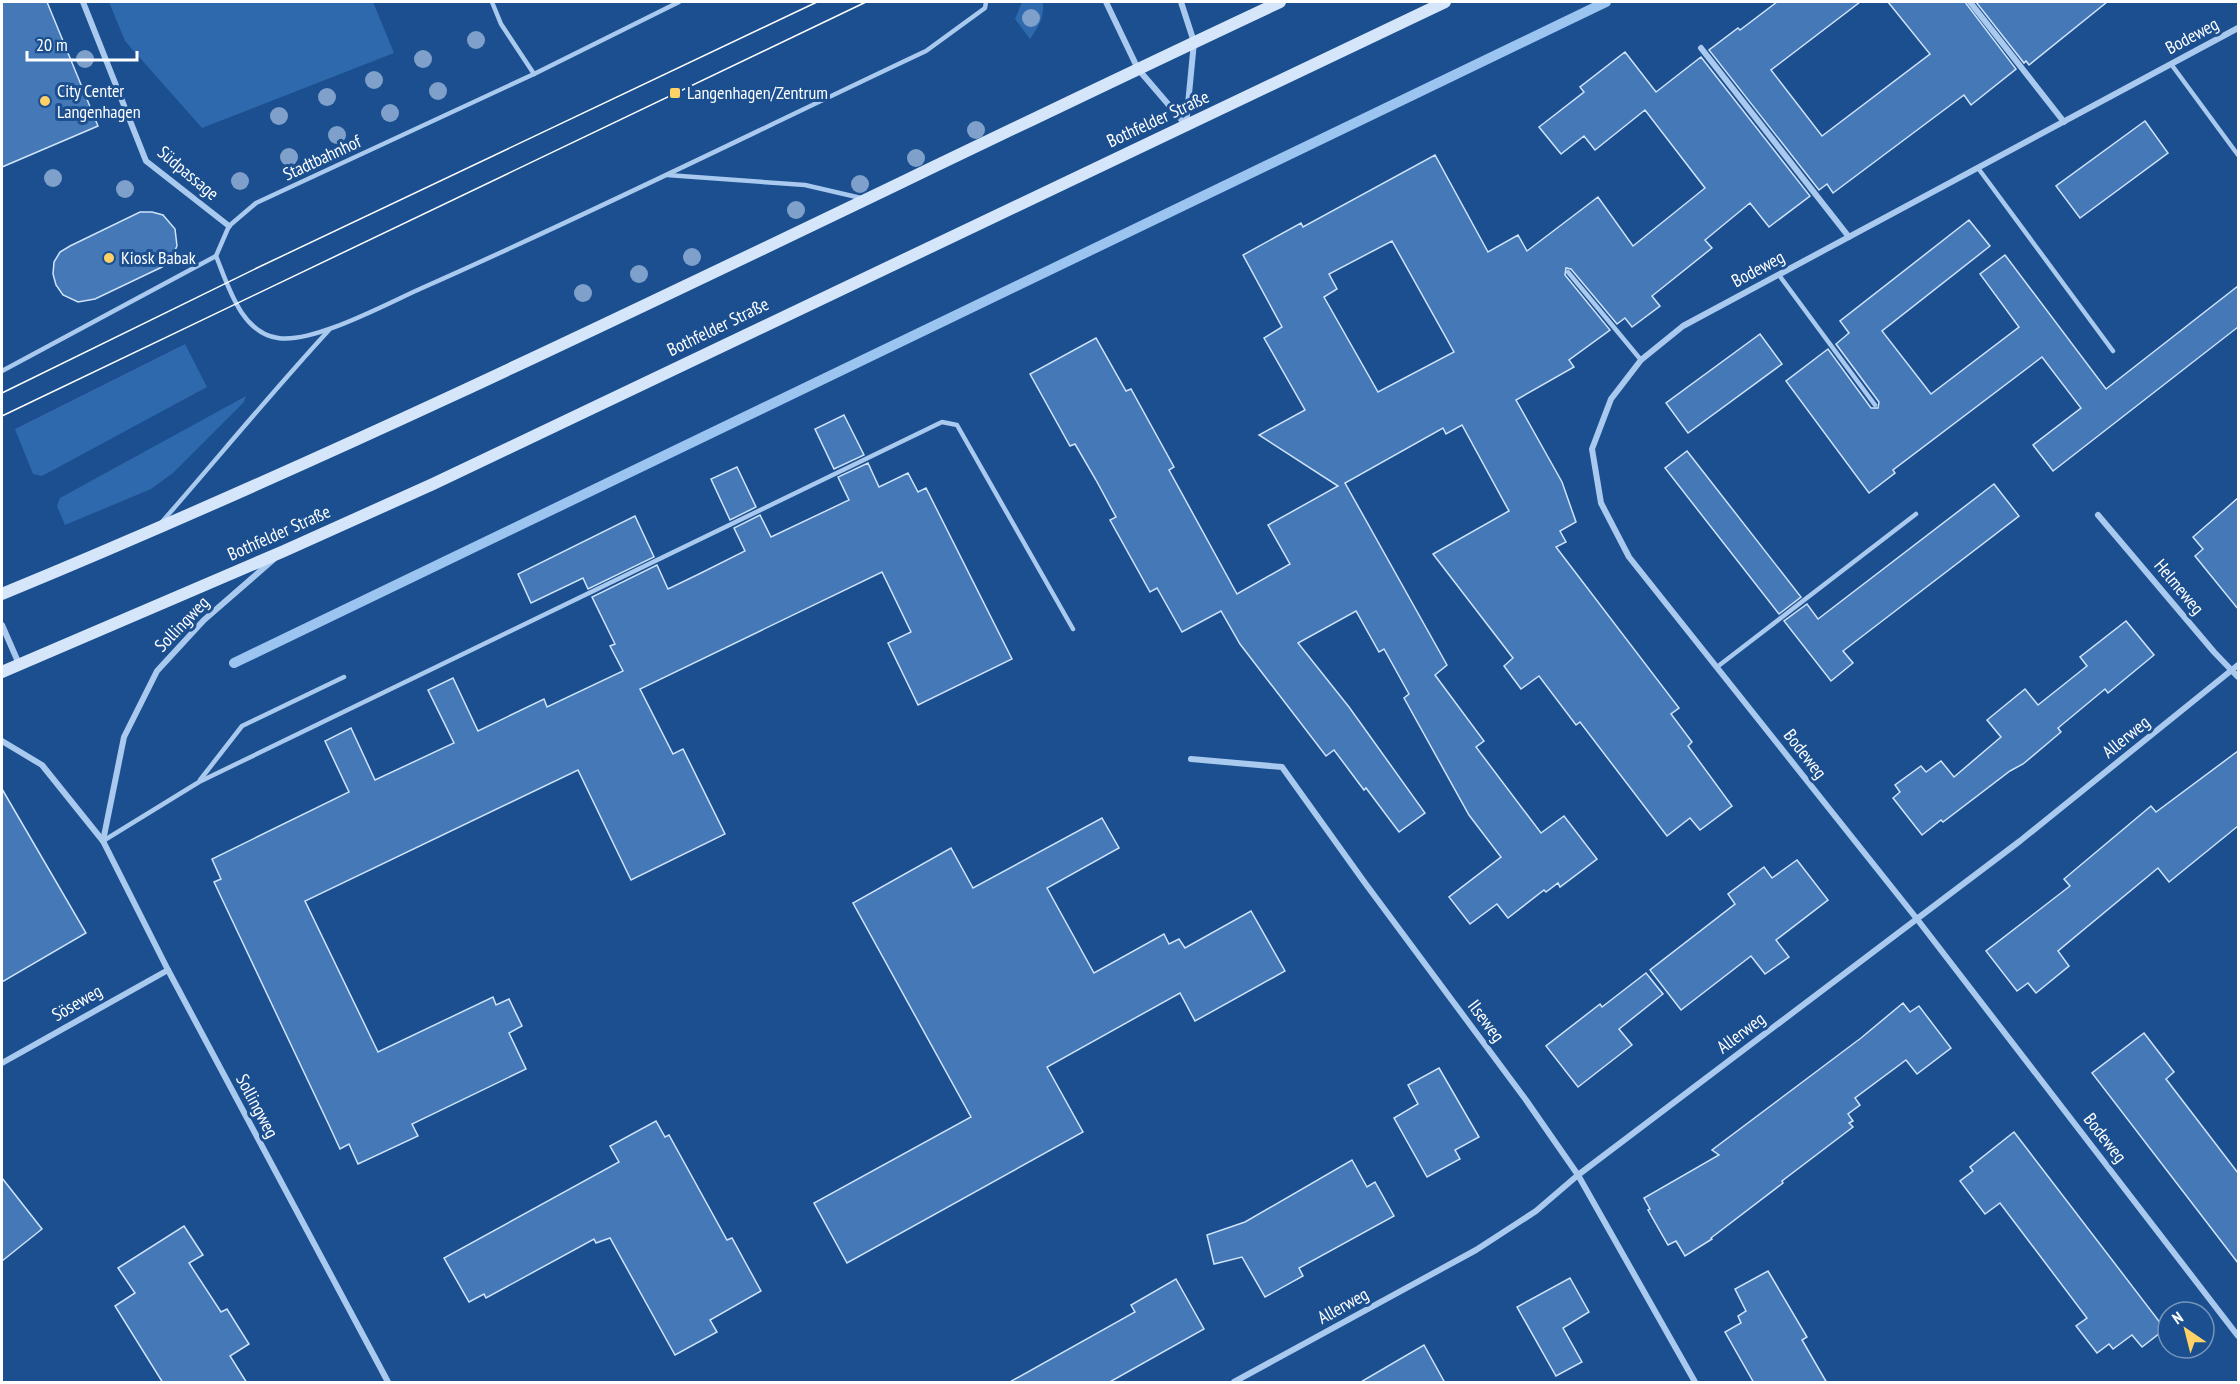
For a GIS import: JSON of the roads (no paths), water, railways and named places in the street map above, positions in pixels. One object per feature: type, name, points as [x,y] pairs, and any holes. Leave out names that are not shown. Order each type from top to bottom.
[{"type":"main road","points":[[2,594],[154,530],[424,410],[1280,2]]},
{"type":"main road","name":"Bothfelder Straße","points":[[2,672],[284,551],[572,418],[1445,2]]},
{"type":"street","name":"Südpassage","points":[[83,2],[146,161],[229,226]]},
{"type":"street","points":[[1106,2],[1138,69],[1186,125]]},
{"type":"street","points":[[1181,2],[1194,42],[1186,125]]},
{"type":"street","points":[[1970,2],[2064,122]]},
{"type":"street","name":"Bodeweg","points":[[2238,28],[1683,326],[1641,360],[1611,399],[1592,449],[1601,503],[1629,557],[1917,919],[2238,1336]]},
{"type":"street","points":[[1701,48],[1849,237]]},
{"type":"street","name":"Helmeweg","points":[[2098,515],[2238,678]]},
{"type":"street","name":"Sollingweg","points":[[103,841],[124,737],[157,671],[204,620],[284,551]]},
{"type":"street","points":[[2,625],[19,665]]},
{"type":"street","name":"Allerweg","points":[[1234,1383],[1476,1250],[1536,1211],[1578,1175],[2020,841],[2238,665]]},
{"type":"street","name":"Sollingweg","points":[[2,741],[42,765],[103,841],[168,970],[388,1383]]},
{"type":"street","name":"Ilseweg","points":[[1191,759],[1282,767],[1526,1100],[1578,1175],[1695,1383]]},
{"type":"street","name":"Söseweg","points":[[2,1063],[168,970]]},
{"type":"lane","points":[[492,2],[501,24],[534,74]]},
{"type":"lane","name":"Stadtbahnhof","points":[[216,256],[229,226],[256,203],[534,74],[679,2]]},
{"type":"lane","points":[[2,371],[216,256],[235,303],[256,329],[278,338],[302,338],[331,328],[472,266],[926,51],[985,8],[986,2]]},
{"type":"lane","points":[[2171,64],[2238,155]]},
{"type":"lane","points":[[1978,168],[2113,351]]},
{"type":"lane","points":[[666,174],[805,185],[866,199]]},
{"type":"lane","points":[[1568,272],[1641,360]]},
{"type":"lane","points":[[1779,275],[1875,405]]},
{"type":"lane","points":[[154,530],[331,328]]},
{"type":"lane","points":[[103,841],[199,782],[942,422],[957,425],[1073,629]]},
{"type":"lane","points":[[1717,667],[1916,514]]},
{"type":"lane","points":[[199,782],[242,726],[344,677]]},
{"type":"waterway","points":[[234,663],[1606,2]]},
{"type":"tram line","points":[[2,393],[259,267],[817,2]]},
{"type":"tram line","points":[[2,416],[866,2]]},
{"type":"place","name":"Langenhagen/Zentrum","points":[[675,93]]},
{"type":"place","name":"City Center Langenhagen","points":[[45,101]]},
{"type":"place","name":"Kiosk Babak","points":[[109,258]]}]
